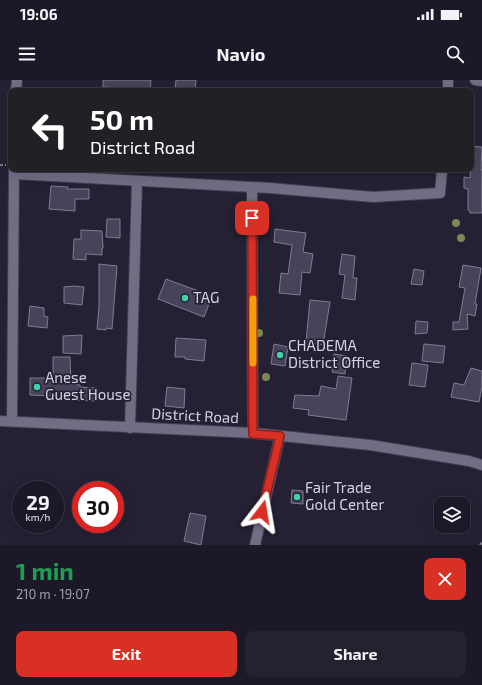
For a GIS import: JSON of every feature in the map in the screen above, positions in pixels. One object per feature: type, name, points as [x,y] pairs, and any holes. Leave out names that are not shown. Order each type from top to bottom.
[{"type":"street","points":[[475,80],[482,81]]},
{"type":"street","points":[[12,421],[14,172],[373,197],[440,193],[442,172]]},
{"type":"street","points":[[130,428],[137,181]]},
{"type":"street","points":[[252,188],[253,434]]},
{"type":"street","name":"District Road","points":[[0,421],[280,436],[370,445],[470,461],[482,465]]},
{"type":"street","points":[[255,545],[280,436]]},
{"type":"building","points":[[103,80],[151,80],[150,88],[103,87]]},
{"type":"building","points":[[176,80],[196,80],[195,88],[175,88]]},
{"type":"building","points":[[474,146],[482,147],[482,213],[470,213],[468,210],[468,189],[464,188],[464,177],[470,178],[470,172],[474,172]]},
{"type":"building","points":[[51,186],[68,187],[67,189],[89,189],[89,199],[75,199],[75,211],[49,209]]},
{"type":"building","points":[[107,219],[120,219],[120,238],[106,237]]},
{"type":"building","points":[[275,229],[306,233],[303,252],[313,254],[310,273],[302,272],[300,295],[279,293],[281,273],[288,274],[292,245],[274,242]]},
{"type":"building","points":[[81,230],[102,231],[102,255],[86,254],[86,260],[73,259],[74,239],[81,239]]},
{"type":"building","points":[[342,254],[355,256],[353,278],[357,278],[355,300],[342,298],[345,275],[339,274]]},
{"type":"building","points":[[99,264],[117,266],[112,329],[106,328],[106,330],[97,329],[99,307]]},
{"type":"building","points":[[463,265],[481,268],[475,304],[477,304],[475,316],[467,314],[468,329],[453,330],[453,322],[459,322],[465,288],[459,287]]},
{"type":"building","points":[[414,269],[424,271],[422,285],[411,284]]},
{"type":"building","name":"TAG","points":[[166,279],[212,296],[204,317],[158,299]]},
{"type":"building","points":[[64,287],[84,287],[82,305],[64,303]]},
{"type":"building","points":[[310,300],[330,302],[323,345],[306,342]]},
{"type":"building","points":[[30,306],[44,308],[44,316],[48,317],[47,328],[28,326]]},
{"type":"building","points":[[416,321],[428,322],[427,333],[415,334]]},
{"type":"building","points":[[82,335],[81,354],[63,353],[63,336]]},
{"type":"building","points":[[176,338],[206,340],[204,361],[185,359],[185,357],[175,357]]},
{"type":"building","name":"CHADEMA District Office","points":[[274,344],[288,347],[285,366],[271,364]]},
{"type":"building","points":[[424,344],[445,346],[443,363],[422,361]]},
{"type":"building","points":[[334,354],[347,356],[345,374],[332,372]]},
{"type":"building","points":[[53,357],[70,357],[71,384],[80,385],[80,387],[95,388],[94,401],[74,400],[74,397],[30,395],[30,378],[53,378]]},
{"type":"building","points":[[412,363],[428,365],[425,387],[409,385]]},
{"type":"building","points":[[471,368],[482,371],[482,386],[479,402],[451,397],[454,383],[464,385]]},
{"type":"building","points":[[338,376],[352,378],[346,420],[308,415],[309,410],[293,408],[295,395],[319,396],[321,386],[336,389]]},
{"type":"building","points":[[167,387],[185,389],[184,408],[165,406]]},
{"type":"building","name":"Fair Trade Gold Center","points":[[292,490],[303,491],[303,504],[291,503]]},
{"type":"building","points":[[190,513],[206,516],[201,545],[184,541]]},
{"type":"slow traffic","points":[[253,299],[253,363]]},
{"type":"place","name":"TAG","points":[[185,298]]},
{"type":"place","name":"CHADEMA District Office","points":[[280,355]]},
{"type":"place","name":"Anese Guest House","points":[[37,387]]},
{"type":"place","name":"Fair Trade Gold Center","points":[[297,497]]},
{"type":"route","points":[[252,218],[253,434],[280,436],[262,512]]}]
